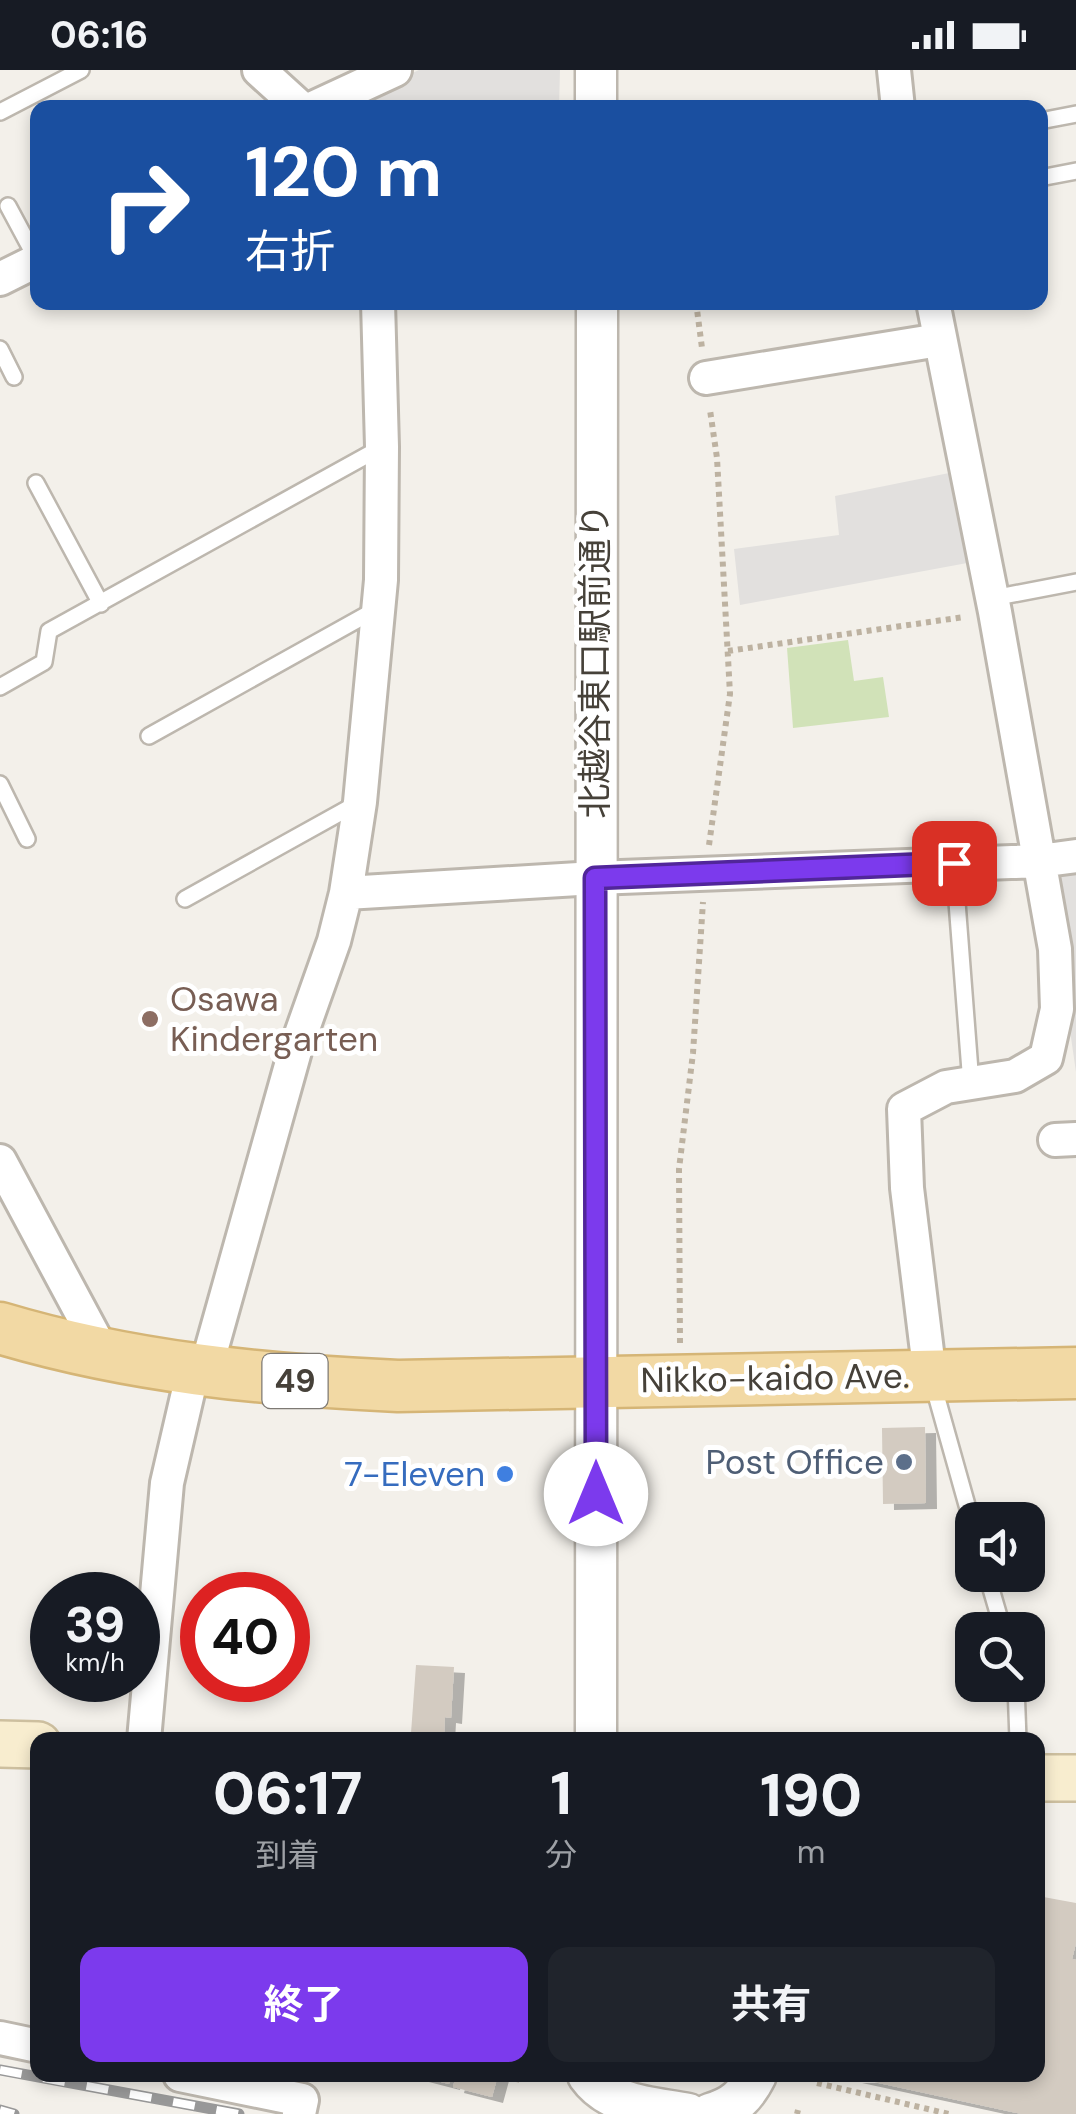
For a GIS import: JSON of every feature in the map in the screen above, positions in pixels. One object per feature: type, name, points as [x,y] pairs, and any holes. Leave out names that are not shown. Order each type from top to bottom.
[{"type":"main road","name":"Nikko-kaido Ave.","points":[[0,1328],[104,1355],[199,1372],[398,1386],[1076,1373]]},
{"type":"main road","points":[[0,1744],[30,1744]]},
{"type":"main road","points":[[1045,1778],[1076,1778]]},
{"type":"street","points":[[259,70],[292,100]]},
{"type":"street","points":[[331,100],[395,70]]},
{"type":"street","points":[[596,70],[596,100]]},
{"type":"street","points":[[894,70],[897,100]]},
{"type":"street","points":[[0,279],[30,264]]},
{"type":"street","points":[[145,1732],[167,1483],[346,892],[360,802],[379,608],[382,447],[378,310]]},
{"type":"street","name":"北越谷東口駅前通り","points":[[596,1732],[597,310]]},
{"type":"street","points":[[930,1376],[907,1188],[904,1109],[946,1086],[1015,1076],[1046,1058],[1057,1009],[1055,949],[1040,861],[934,310]]},
{"type":"street","points":[[706,378],[940,340]]},
{"type":"street","points":[[346,892],[1040,861],[1076,856]]},
{"type":"street","points":[[0,1161],[104,1355]]},
{"type":"street","points":[[0,2038],[30,2044]]},
{"type":"street","points":[[214,2082],[302,2100],[299,2114]]},
{"type":"street","points":[[593,2082],[601,2092],[623,2102],[688,2114]]},
{"type":"street","points":[[710,2114],[730,2108],[746,2094],[752,2082]]},
{"type":"lane","points":[[0,112],[81,70]]},
{"type":"lane","points":[[1048,119],[1076,114]]},
{"type":"lane","points":[[1048,176],[1076,171]]},
{"type":"lane","points":[[8,206],[30,247]]},
{"type":"lane","points":[[0,349],[14,377]]},
{"type":"lane","points":[[0,687],[44,662],[49,630],[382,447]]},
{"type":"lane","points":[[36,482],[101,604]]},
{"type":"lane","points":[[994,605],[1076,582]]},
{"type":"lane","points":[[148,736],[379,608]]},
{"type":"lane","points":[[0,784],[27,840]]},
{"type":"lane","points":[[185,898],[360,802]]},
{"type":"lane","points":[[954,863],[971,1084]]},
{"type":"lane","points":[[930,1376],[966,1502]]},
{"type":"lane","points":[[1017,1702],[1018,1732]]},
{"type":"path","points":[[680,1350],[679,1169],[694,1052],[704,875],[730,694],[717,458],[697,310]]},
{"type":"path","points":[[728,651],[994,605]]},
{"type":"path","points":[[816,2083],[950,2114]]},
{"type":"green space","points":[[848,640],[854,681],[883,677],[889,717],[793,728],[787,648]]},
{"type":"shaded area","points":[[419,70],[560,70],[559,100],[354,100]]},
{"type":"shaded area","points":[[959,471],[978,561],[740,605],[734,549],[839,535],[835,496]]},
{"type":"shaded area","points":[[1076,862],[1076,1072],[1046,865]]},
{"type":"building","points":[[925,1427],[926,1503],[883,1504],[882,1428]]},
{"type":"building","points":[[416,1665],[454,1667],[451,1718],[445,1717],[444,1732],[411,1732]]},
{"type":"building","points":[[1045,1897],[1076,1903],[1072,1959],[1076,1960],[1076,2114],[1022,2114],[874,2082],[1045,2082]]},
{"type":"building","points":[[454,2082],[496,2082],[492,2097],[453,2087]]},
{"type":"railway","points":[[0,2070],[30,2076]]},
{"type":"railway","points":[[65,2082],[239,2114]]},
{"type":"railway","points":[[0,2110],[14,2114]]},
{"type":"place","name":"Osawa Kindergarten","points":[[150,1019]]},
{"type":"place","name":"Post Office","points":[[904,1462]]},
{"type":"place","name":"7-Eleven","points":[[505,1474]]},
{"type":"route","points":[[596,1494],[595,878],[954,863]]}]
